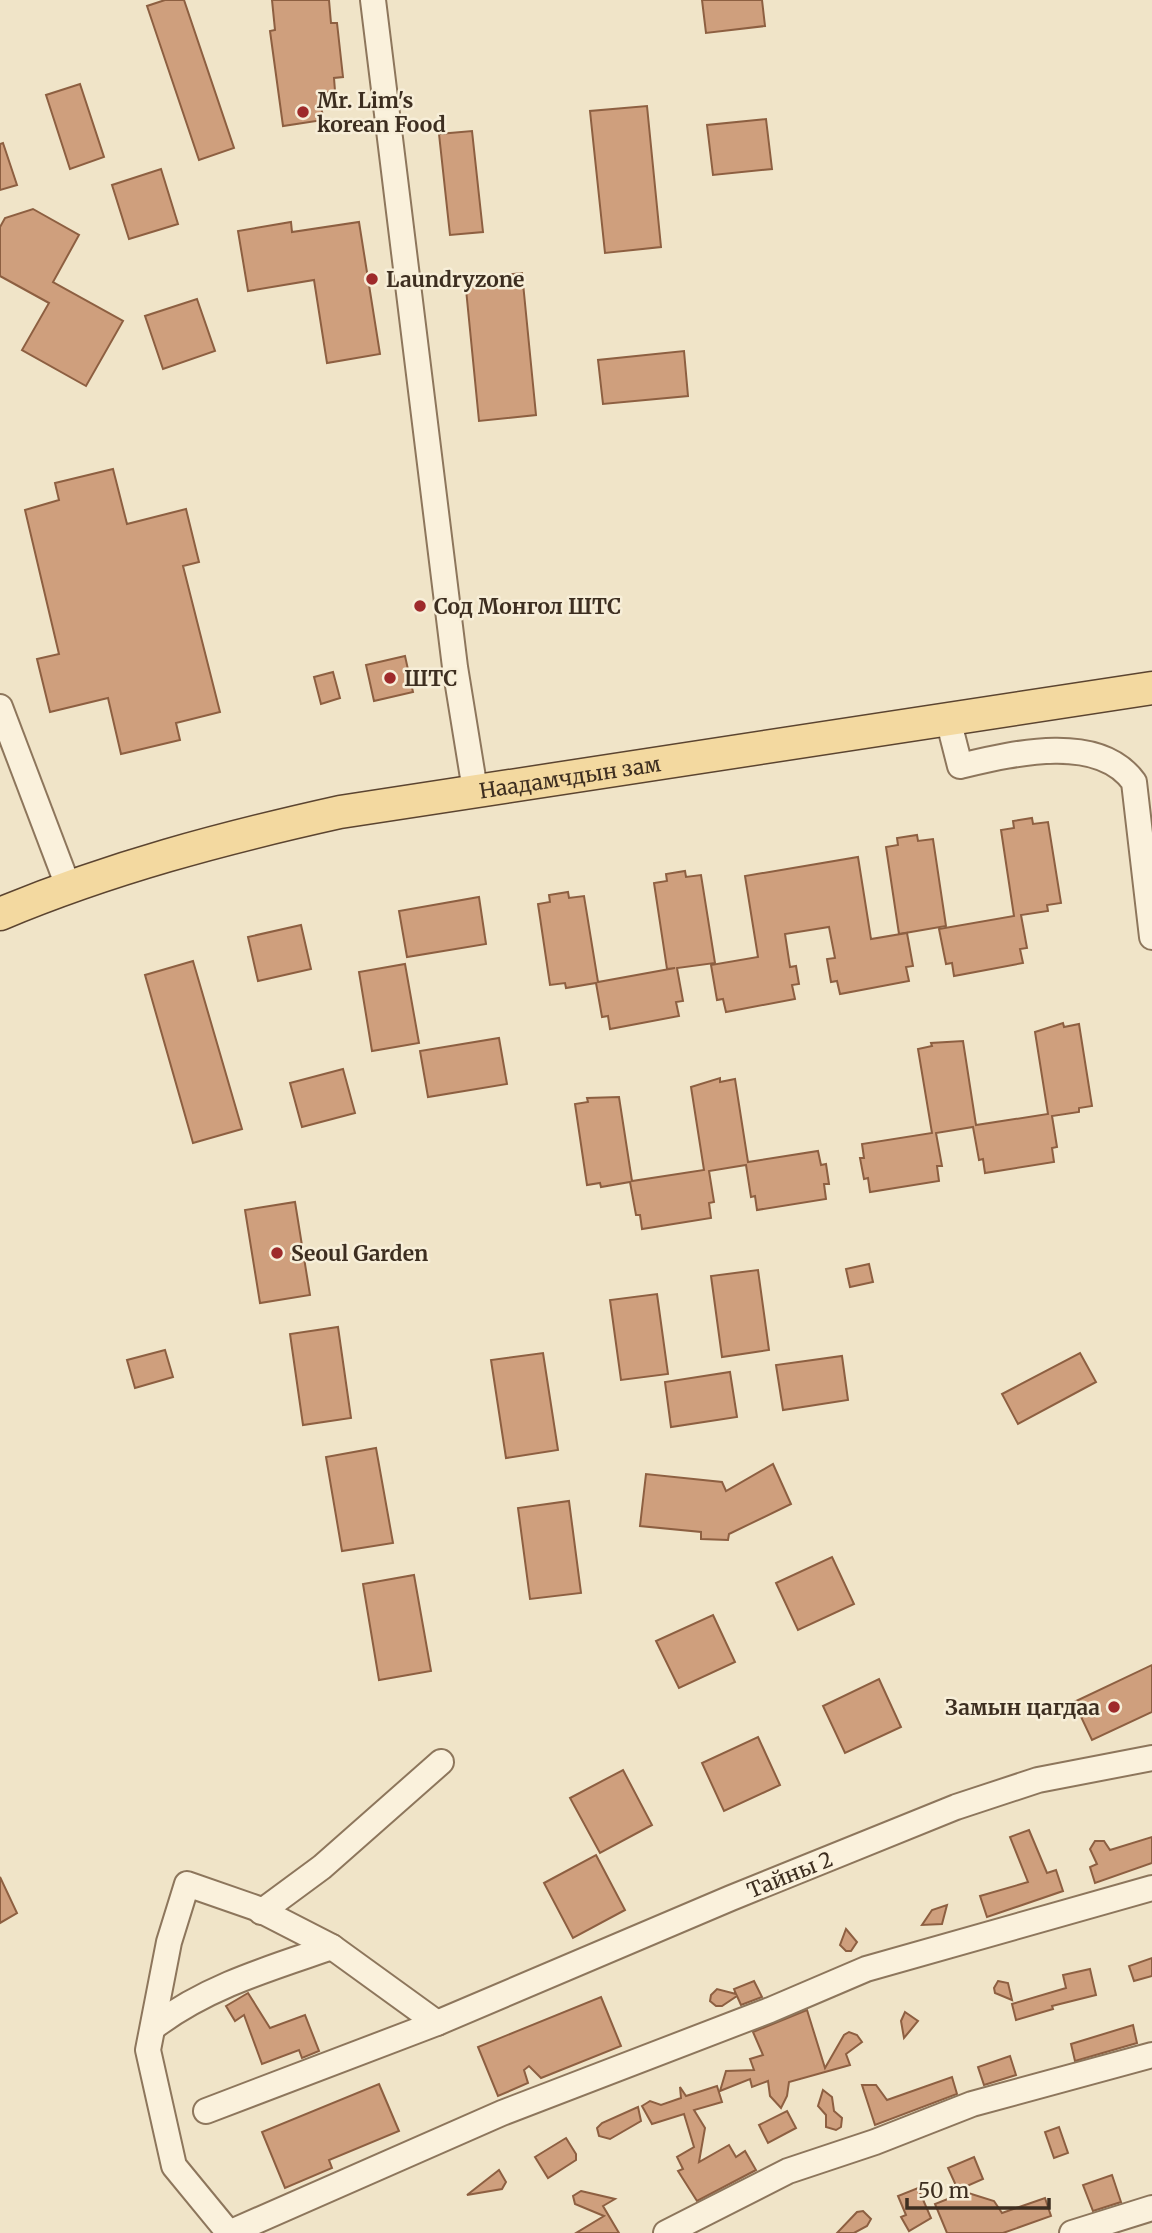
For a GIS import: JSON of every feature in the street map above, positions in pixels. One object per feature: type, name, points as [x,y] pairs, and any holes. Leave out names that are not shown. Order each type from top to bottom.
[{"type":"main road","name":"Наадамчдын зам","points":[[0,914],[68,886],[206,843],[340,812],[1152,688]]},
{"type":"street","points":[[373,0],[455,667],[475,790]]},
{"type":"street","points":[[0,707],[68,886]]},
{"type":"street","points":[[948,719],[960,766],[1026,751],[1095,754],[1124,769],[1134,782],[1152,937]]},
{"type":"street","name":"Тайны 2","points":[[206,2111],[437,2023],[731,1898],[968,1803],[1038,1780],[1152,1758]]},
{"type":"street","points":[[261,1912],[321,1867],[441,1762]]},
{"type":"street","points":[[437,2023],[332,1947],[261,1912],[187,1884],[169,1942],[155,2025],[148,2049],[174,2166],[229,2233],[502,2113],[757,2015],[866,1969],[1152,1888]]},
{"type":"street","points":[[155,2025],[185,2003],[332,1947]]},
{"type":"street","points":[[666,2233],[788,2171],[875,2142],[971,2104],[1152,2055]]},
{"type":"street","points":[[1072,2233],[1152,2208]]},
{"type":"building","points":[[165,0],[184,0],[234,148],[199,160],[147,6]]},
{"type":"building","points":[[272,0],[329,0],[331,23],[337,23],[343,77],[334,78],[335,91],[320,93],[323,120],[283,126],[270,31],[275,30]]},
{"type":"building","points":[[702,0],[762,0],[765,26],[706,33]]},
{"type":"building","points":[[80,84],[104,157],[70,169],[46,95]]},
{"type":"building","points":[[647,106],[661,247],[605,253],[590,111]]},
{"type":"building","points":[[766,119],[772,169],[713,175],[707,125]]},
{"type":"building","points":[[472,131],[483,232],[450,235],[439,134]]},
{"type":"building","points":[[3,143],[17,185],[0,190],[0,144]]},
{"type":"building","points":[[161,169],[178,224],[129,239],[112,185]]},
{"type":"building","points":[[33,209],[79,235],[53,282],[123,321],[86,386],[22,350],[49,303],[0,276],[0,227],[5,218]]},
{"type":"building","points":[[291,222],[292,232],[359,222],[380,354],[327,363],[314,280],[248,291],[238,231]]},
{"type":"building","points":[[522,273],[536,415],[479,421],[465,279]]},
{"type":"building","points":[[197,299],[215,351],[163,369],[145,316]]},
{"type":"building","points":[[684,351],[688,396],[603,404],[598,360]]},
{"type":"building","points":[[113,469],[127,524],[186,509],[199,562],[183,566],[220,712],[176,723],[180,740],[121,754],[108,698],[50,712],[37,659],[59,654],[25,510],[59,500],[55,483]]},
{"type":"building","name":"ШТС","points":[[405,656],[413,692],[374,701],[366,665]]},
{"type":"building","points":[[333,672],[340,698],[321,704],[314,677]]},
{"type":"building","points":[[1032,818],[1033,824],[1048,822],[1061,903],[1047,905],[1048,911],[1021,915],[1027,948],[1020,949],[1023,963],[954,976],[952,963],[946,964],[939,929],[1014,916],[1001,830],[1014,828],[1013,821]]},
{"type":"building","points":[[917,835],[918,841],[933,839],[946,926],[899,934],[886,847],[898,845],[897,838]]},
{"type":"building","points":[[858,857],[871,939],[907,933],[913,966],[906,967],[909,981],[840,994],[837,981],[831,982],[827,959],[835,958],[829,927],[785,934],[790,967],[796,966],[799,984],[792,985],[795,999],[726,1012],[723,999],[717,1000],[711,965],[758,957],[745,876]]},
{"type":"building","points":[[685,871],[686,877],[701,875],[715,963],[677,968],[683,1001],[676,1002],[679,1016],[610,1029],[608,1016],[602,1017],[596,983],[566,988],[565,983],[550,985],[538,904],[550,902],[549,895],[568,892],[569,898],[584,896],[598,982],[675,968],[667,969],[654,883],[667,881],[666,874]]},
{"type":"building","points":[[479,897],[486,944],[407,957],[399,911]]},
{"type":"building","points":[[301,925],[311,969],[258,981],[248,937]]},
{"type":"building","points":[[193,961],[242,1129],[193,1143],[145,975]]},
{"type":"building","points":[[405,964],[419,1043],[372,1051],[359,972]]},
{"type":"building","points":[[1063,1023],[1064,1027],[1079,1024],[1092,1106],[1079,1108],[1079,1112],[1052,1116],[1057,1147],[1052,1148],[1054,1162],[985,1173],[983,1159],[979,1160],[973,1127],[936,1133],[942,1166],[937,1166],[939,1181],[870,1192],[860,1158],[864,1158],[862,1144],[932,1133],[918,1049],[932,1046],[931,1043],[963,1041],[976,1125],[1048,1114],[1035,1032]]},
{"type":"building","points":[[499,1038],[507,1084],[428,1097],[420,1051]]},
{"type":"building","points":[[343,1069],[355,1113],[302,1127],[290,1083]]},
{"type":"building","points":[[720,1078],[720,1082],[735,1079],[748,1162],[818,1151],[821,1165],[826,1164],[829,1184],[824,1184],[826,1199],[757,1210],[755,1196],[751,1197],[746,1165],[709,1171],[714,1202],[709,1203],[711,1218],[642,1229],[640,1215],[636,1215],[630,1182],[601,1187],[600,1183],[587,1185],[575,1104],[588,1102],[587,1098],[619,1097],[632,1181],[704,1170],[691,1087]]},
{"type":"building","name":"Seoul Garden","points":[[295,1202],[310,1295],[260,1303],[245,1210]]},
{"type":"building","points":[[869,1264],[873,1282],[850,1287],[846,1269]]},
{"type":"building","points":[[758,1270],[769,1350],[722,1357],[711,1276]]},
{"type":"building","points":[[657,1294],[668,1374],[621,1380],[610,1300]]},
{"type":"building","points":[[338,1327],[351,1418],[303,1425],[290,1334]]},
{"type":"building","points":[[165,1350],[173,1377],[135,1388],[127,1360]]},
{"type":"building","points":[[543,1353],[558,1450],[506,1458],[491,1360]]},
{"type":"building","points":[[1080,1353],[1096,1382],[1018,1424],[1002,1394]]},
{"type":"building","points":[[842,1356],[848,1400],[783,1410],[776,1365]]},
{"type":"building","points":[[730,1372],[737,1417],[671,1427],[665,1382]]},
{"type":"building","points":[[376,1448],[393,1543],[342,1551],[326,1457]]},
{"type":"building","points":[[773,1464],[791,1504],[729,1534],[728,1540],[701,1539],[701,1532],[640,1526],[646,1474],[722,1482],[726,1491]]},
{"type":"building","points":[[569,1501],[581,1593],[530,1599],[518,1508]]},
{"type":"building","points":[[832,1557],[854,1604],[798,1630],[776,1583]]},
{"type":"building","points":[[414,1575],[431,1671],[379,1680],[363,1584]]},
{"type":"building","points":[[713,1615],[735,1662],[679,1688],[656,1641]]},
{"type":"building","name":"Замын цагдаа","points":[[1152,1665],[1152,1712],[1092,1740],[1074,1702]]},
{"type":"building","points":[[879,1679],[901,1727],[845,1753],[823,1706]]},
{"type":"building","points":[[758,1737],[780,1785],[724,1811],[702,1763]]},
{"type":"building","points":[[623,1770],[652,1825],[600,1853],[570,1798]]},
{"type":"building","points":[[1029,1830],[1047,1873],[1056,1870],[1063,1891],[987,1917],[980,1896],[1028,1882],[1010,1837]]},
{"type":"building","points":[[1152,1837],[1152,1863],[1095,1883],[1090,1867],[1097,1864],[1090,1849],[1095,1841],[1104,1841],[1110,1850]]},
{"type":"building","points":[[596,1855],[625,1910],[573,1938],[544,1883]]},
{"type":"building","points":[[0,1877],[17,1913],[0,1923]]},
{"type":"building","points":[[947,1905],[942,1924],[922,1925],[932,1910]]},
{"type":"building","points":[[846,1929],[857,1942],[851,1951],[846,1951],[840,1945]]},
{"type":"building","points":[[1152,1958],[1152,1976],[1134,1981],[1129,1966]]},
{"type":"building","points":[[1090,1969],[1096,1995],[1052,2006],[1053,2009],[1016,2020],[1012,2004],[1066,1988],[1063,1975]]},
{"type":"building","points":[[754,1981],[762,1997],[741,2005],[737,1996],[722,2006],[716,2006],[710,2001],[711,1995],[717,1989],[736,1994],[734,1989]]},
{"type":"building","points":[[998,1981],[1008,1983],[1012,2000],[995,1993],[994,1988]]},
{"type":"building","points":[[248,1993],[270,2028],[305,2015],[319,2051],[302,2058],[299,2050],[262,2064],[244,2015],[235,2021],[226,2006]]},
{"type":"building","points":[[601,1997],[621,2046],[541,2078],[529,2066],[524,2070],[528,2083],[498,2096],[478,2047]]},
{"type":"building","points":[[807,2010],[825,2068],[844,2035],[849,2032],[857,2035],[862,2042],[846,2054],[850,2065],[789,2082],[787,2096],[781,2108],[770,2096],[768,2081],[752,2087],[750,2079],[720,2091],[726,2071],[754,2070],[750,2059],[763,2055],[753,2032]]},
{"type":"building","points":[[905,2012],[918,2021],[904,2038],[901,2021]]},
{"type":"building","points":[[1133,2025],[1137,2043],[1075,2061],[1071,2044]]},
{"type":"building","points":[[1010,2056],[1016,2075],[984,2085],[978,2067]]},
{"type":"building","points":[[952,2077],[957,2094],[875,2125],[862,2085],[876,2085],[887,2100]]},
{"type":"building","points":[[379,2084],[399,2131],[329,2160],[332,2168],[285,2188],[262,2132]]},
{"type":"building","points":[[717,2086],[722,2102],[694,2110],[705,2128],[699,2162],[729,2145],[736,2157],[745,2151],[756,2170],[697,2201],[678,2171],[683,2169],[677,2157],[694,2147],[684,2114],[652,2124],[642,2106],[650,2101],[661,2105],[681,2098],[680,2087],[686,2096]]},
{"type":"building","points":[[823,2090],[832,2097],[834,2111],[842,2118],[841,2127],[836,2130],[826,2127],[826,2115],[818,2106]]},
{"type":"building","points":[[638,2107],[641,2121],[610,2139],[599,2136],[597,2128],[602,2123]]},
{"type":"building","points":[[787,2111],[796,2128],[768,2143],[759,2125]]},
{"type":"building","points":[[1059,2127],[1068,2153],[1054,2158],[1045,2132]]},
{"type":"building","points":[[566,2138],[576,2154],[576,2160],[548,2178],[535,2157]]},
{"type":"building","points":[[974,2157],[983,2179],[958,2190],[948,2168]]},
{"type":"building","points":[[499,2170],[506,2182],[502,2189],[467,2195]]},
{"type":"building","points":[[1112,2175],[1121,2202],[1093,2211],[1083,2185]]},
{"type":"building","points":[[918,2188],[931,2218],[909,2231],[901,2217],[906,2215],[898,2196]]},
{"type":"building","points":[[581,2191],[615,2199],[603,2206],[619,2233],[576,2233],[604,2216],[575,2204],[573,2196]]},
{"type":"building","points":[[965,2192],[994,2201],[1002,2213],[1045,2198],[1051,2216],[1003,2233],[947,2233],[935,2204]]},
{"type":"building","points":[[863,2211],[871,2219],[867,2226],[854,2233],[837,2233],[857,2212]]},
{"type":"place","name":"Mr. Lim's korean Food","points":[[303,112]]},
{"type":"place","name":"Laundryzone","points":[[372,279]]},
{"type":"place","name":"Сод Монгол ШТС","points":[[420,606]]},
{"type":"place","name":"ШТС","points":[[390,678]]},
{"type":"place","name":"Seoul Garden","points":[[277,1253]]},
{"type":"place","name":"Замын цагдаа","points":[[1114,1707]]}]
